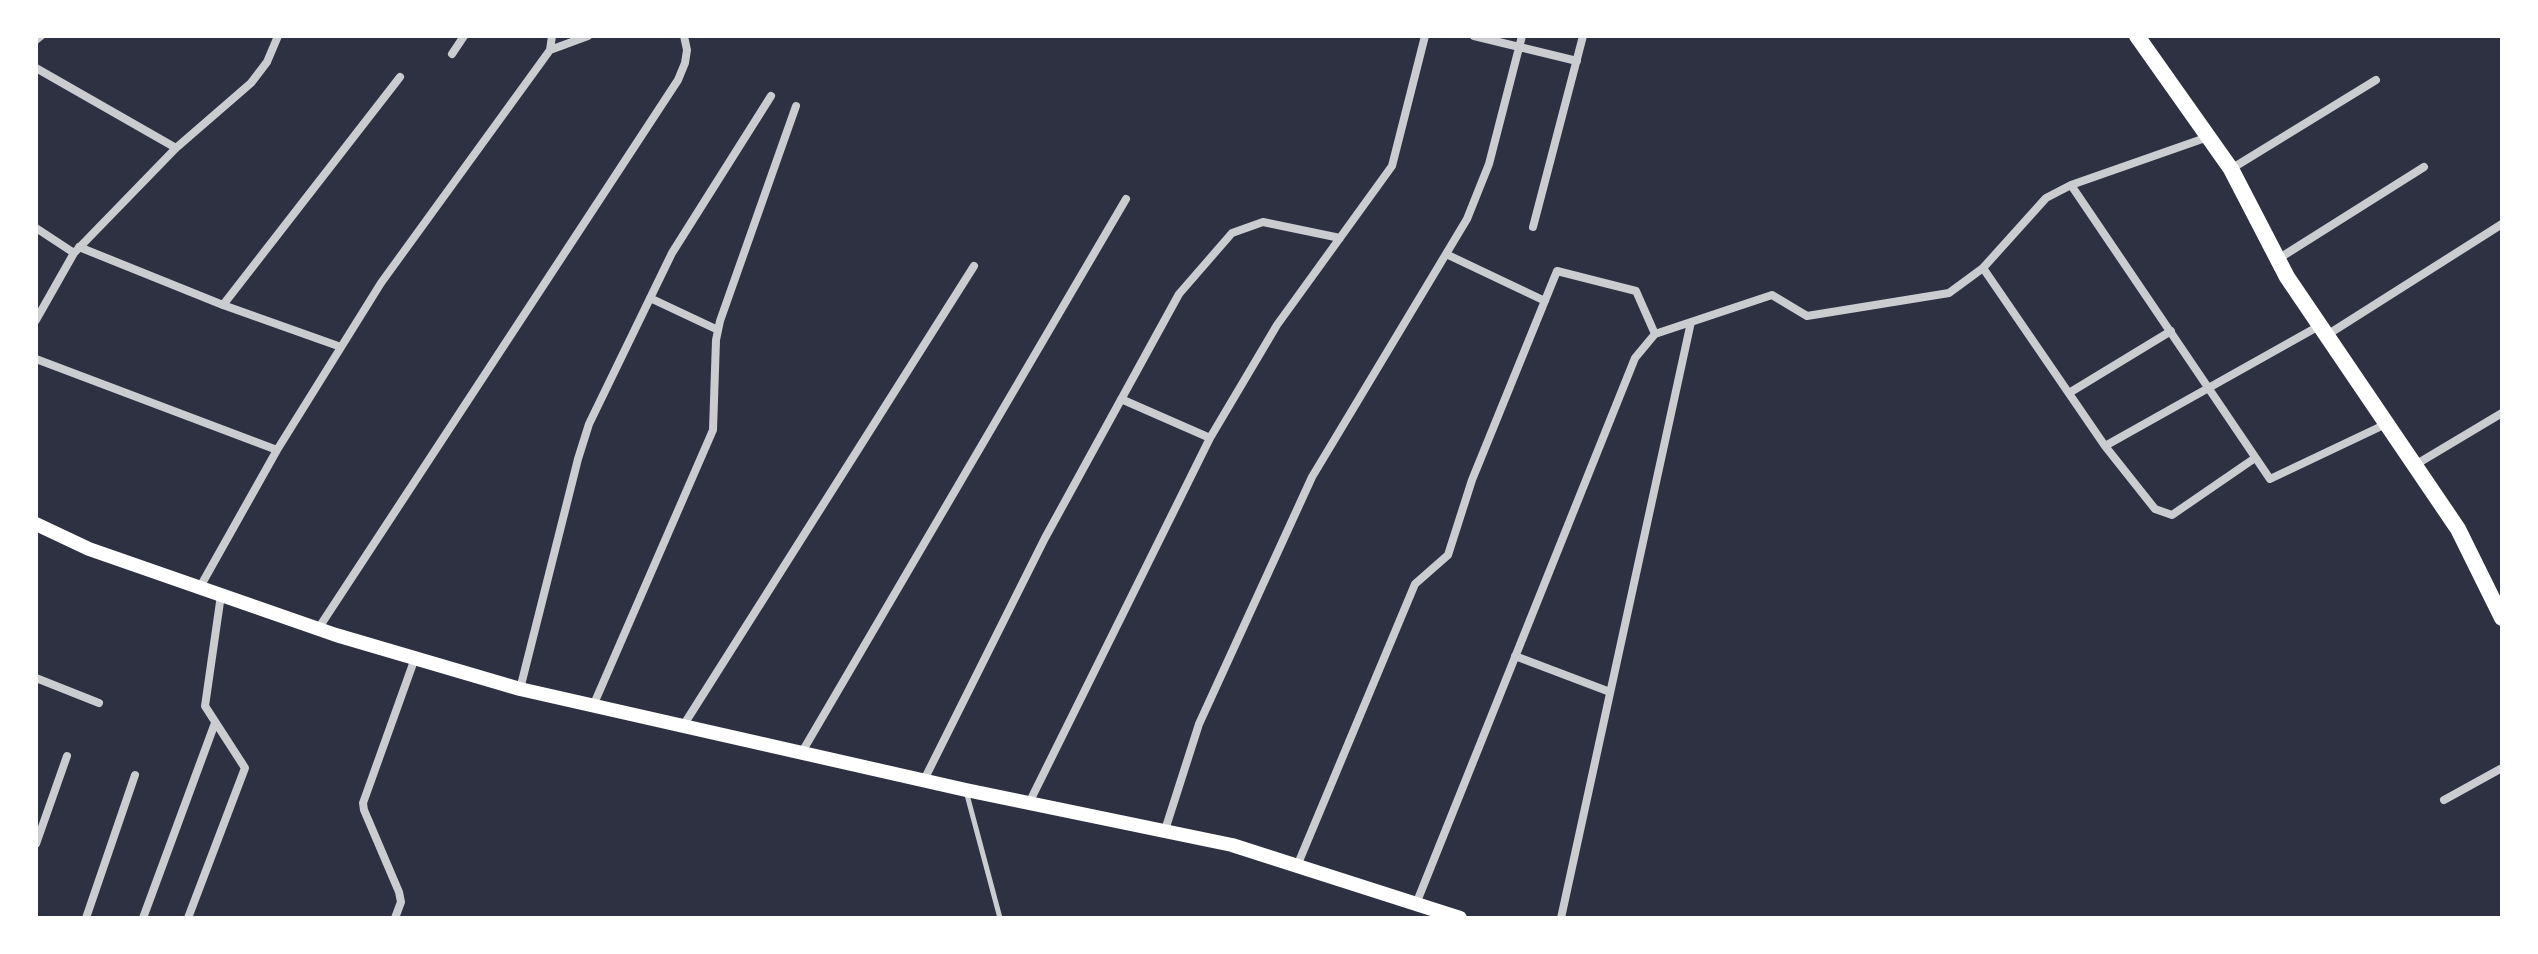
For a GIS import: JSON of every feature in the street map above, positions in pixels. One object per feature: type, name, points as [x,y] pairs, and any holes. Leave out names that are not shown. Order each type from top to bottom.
[{"type":"main road","points":[[2137,36],[2231,169],[2277,259],[2458,529],[2502,618]]},
{"type":"main road","points":[[36,524],[89,549],[318,629],[520,689],[925,778],[966,790],[1232,845],[1460,918]]},
{"type":"street","points":[[36,40],[41,36]]},
{"type":"street","points":[[36,320],[77,250],[176,148],[251,83],[267,62],[278,36]]},
{"type":"street","points":[[452,54],[464,36]]},
{"type":"street","points":[[200,587],[277,450],[381,283],[550,50],[552,36]]},
{"type":"street","points":[[550,50],[588,36]]},
{"type":"street","points":[[318,629],[678,80],[687,50],[684,36]]},
{"type":"street","points":[[1030,801],[1210,438],[1277,325],[1392,166],[1425,36]]},
{"type":"street","points":[[1474,36],[1577,61]]},
{"type":"street","points":[[1165,830],[1199,724],[1312,477],[1467,219],[1489,164],[1522,36]]},
{"type":"street","points":[[1533,227],[1583,36]]},
{"type":"street","points":[[36,68],[176,148]]},
{"type":"street","points":[[223,305],[400,77]]},
{"type":"street","points":[[2231,169],[2376,80]]},
{"type":"street","points":[[520,689],[583,442],[672,253],[771,96]]},
{"type":"street","points":[[593,706],[713,430],[718,330],[796,106]]},
{"type":"street","points":[[1416,904],[1635,358],[1655,334],[1772,295],[1807,316],[1949,293],[1983,268],[2046,198],[2071,185],[2208,136]]},
{"type":"street","points":[[2277,259],[2424,167]]},
{"type":"street","points":[[2071,185],[2270,479],[2386,424]]},
{"type":"street","points":[[802,752],[1126,199]]},
{"type":"street","points":[[925,778],[1045,538],[1179,294],[1232,233],[1263,222],[1340,238]]},
{"type":"street","points":[[2105,446],[2209,387],[2323,330],[2502,224]]},
{"type":"street","points":[[36,228],[77,250],[341,347]]},
{"type":"street","points":[[1446,254],[1545,301]]},
{"type":"street","points":[[683,726],[974,266]]},
{"type":"street","points":[[1983,268],[2105,446],[2155,509],[2172,515],[2255,458]]},
{"type":"street","points":[[1297,866],[1415,584],[1448,555],[1472,480],[1557,271],[1636,291],[1655,334]]},
{"type":"street","points":[[650,298],[718,330]]},
{"type":"street","points":[[1561,918],[1691,322]]},
{"type":"street","points":[[2069,393],[2171,331]]},
{"type":"street","points":[[36,359],[277,450]]},
{"type":"street","points":[[1121,399],[1210,438]]},
{"type":"street","points":[[2414,465],[2502,413]]},
{"type":"street","points":[[188,918],[245,768],[206,710],[204,701],[221,595]]},
{"type":"street","points":[[1515,656],[1610,692]]},
{"type":"street","points":[[395,918],[401,902],[399,892],[363,803],[415,658]]},
{"type":"street","points":[[36,678],[99,703]]},
{"type":"street","points":[[143,918],[215,723]]},
{"type":"street","points":[[36,844],[67,756]]},
{"type":"street","points":[[2444,800],[2502,768]]},
{"type":"street","points":[[86,918],[135,775]]},
{"type":"street","points":[[36,808],[47,813]]},
{"type":"lane","points":[[966,790],[1000,918]]}]
